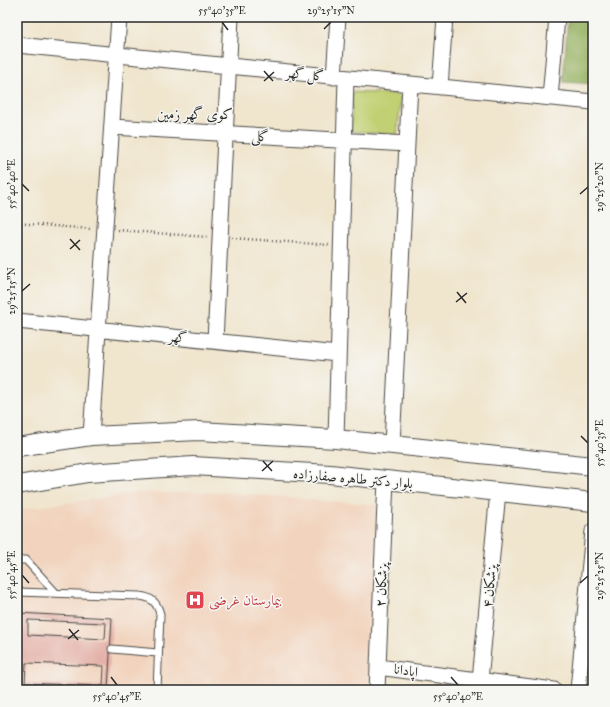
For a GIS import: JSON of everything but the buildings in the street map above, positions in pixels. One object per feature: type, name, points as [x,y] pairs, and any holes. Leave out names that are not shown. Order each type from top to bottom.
[{"type":"street","points":[[92,436],[119,17]]},
{"type":"street","points":[[215,341],[231,17]]},
{"type":"street","points":[[336,439],[344,140],[338,17]]},
{"type":"street","points":[[440,87],[445,17]]},
{"type":"street","points":[[550,98],[557,17]]},
{"type":"street","name":"گل گهر","points":[[17,45],[593,102]]},
{"type":"street","points":[[392,445],[410,84]]},
{"type":"street","name":"گلی","points":[[112,127],[407,144]]},
{"type":"street","name":"گهر","points":[[17,321],[338,354]]},
{"type":"street","points":[[17,447],[92,436],[199,430],[336,439],[593,466]]},
{"type":"street","name":"بلوار دکتر طاهره صفارزاده","points":[[17,485],[88,473],[193,466],[330,474],[593,502]]},
{"type":"street","name":"پزشکان ۲","points":[[377,690],[386,480]]},
{"type":"street","name":"پزشکان ۴","points":[[486,684],[498,492]]},
{"type":"street","points":[[578,690],[593,531]]},
{"type":"street","name":"اپادانا","points":[[378,666],[486,684],[554,690]]},
{"type":"lane","points":[[17,560],[26,560],[56,593]]},
{"type":"lane","points":[[17,592],[139,596],[151,599],[158,608],[160,614],[157,690]]},
{"type":"lane","points":[[112,650],[158,653]]},
{"type":"path","points":[[17,223],[341,246]]},
{"type":"shaded area","name":"بیمارستان غرضی","points":[[223,492],[377,505],[369,690],[17,690],[17,510],[136,493]]},
{"type":"green space","points":[[568,17],[593,17],[593,84],[563,82]]},
{"type":"green space","points":[[352,92],[397,94],[401,98],[397,135],[351,131]]},
{"type":"place","name":"بیمارستان غرضی","points":[[195,600]]},
{"type":"district","name":"کوی گهر زمین","points":[[195,114]]}]
